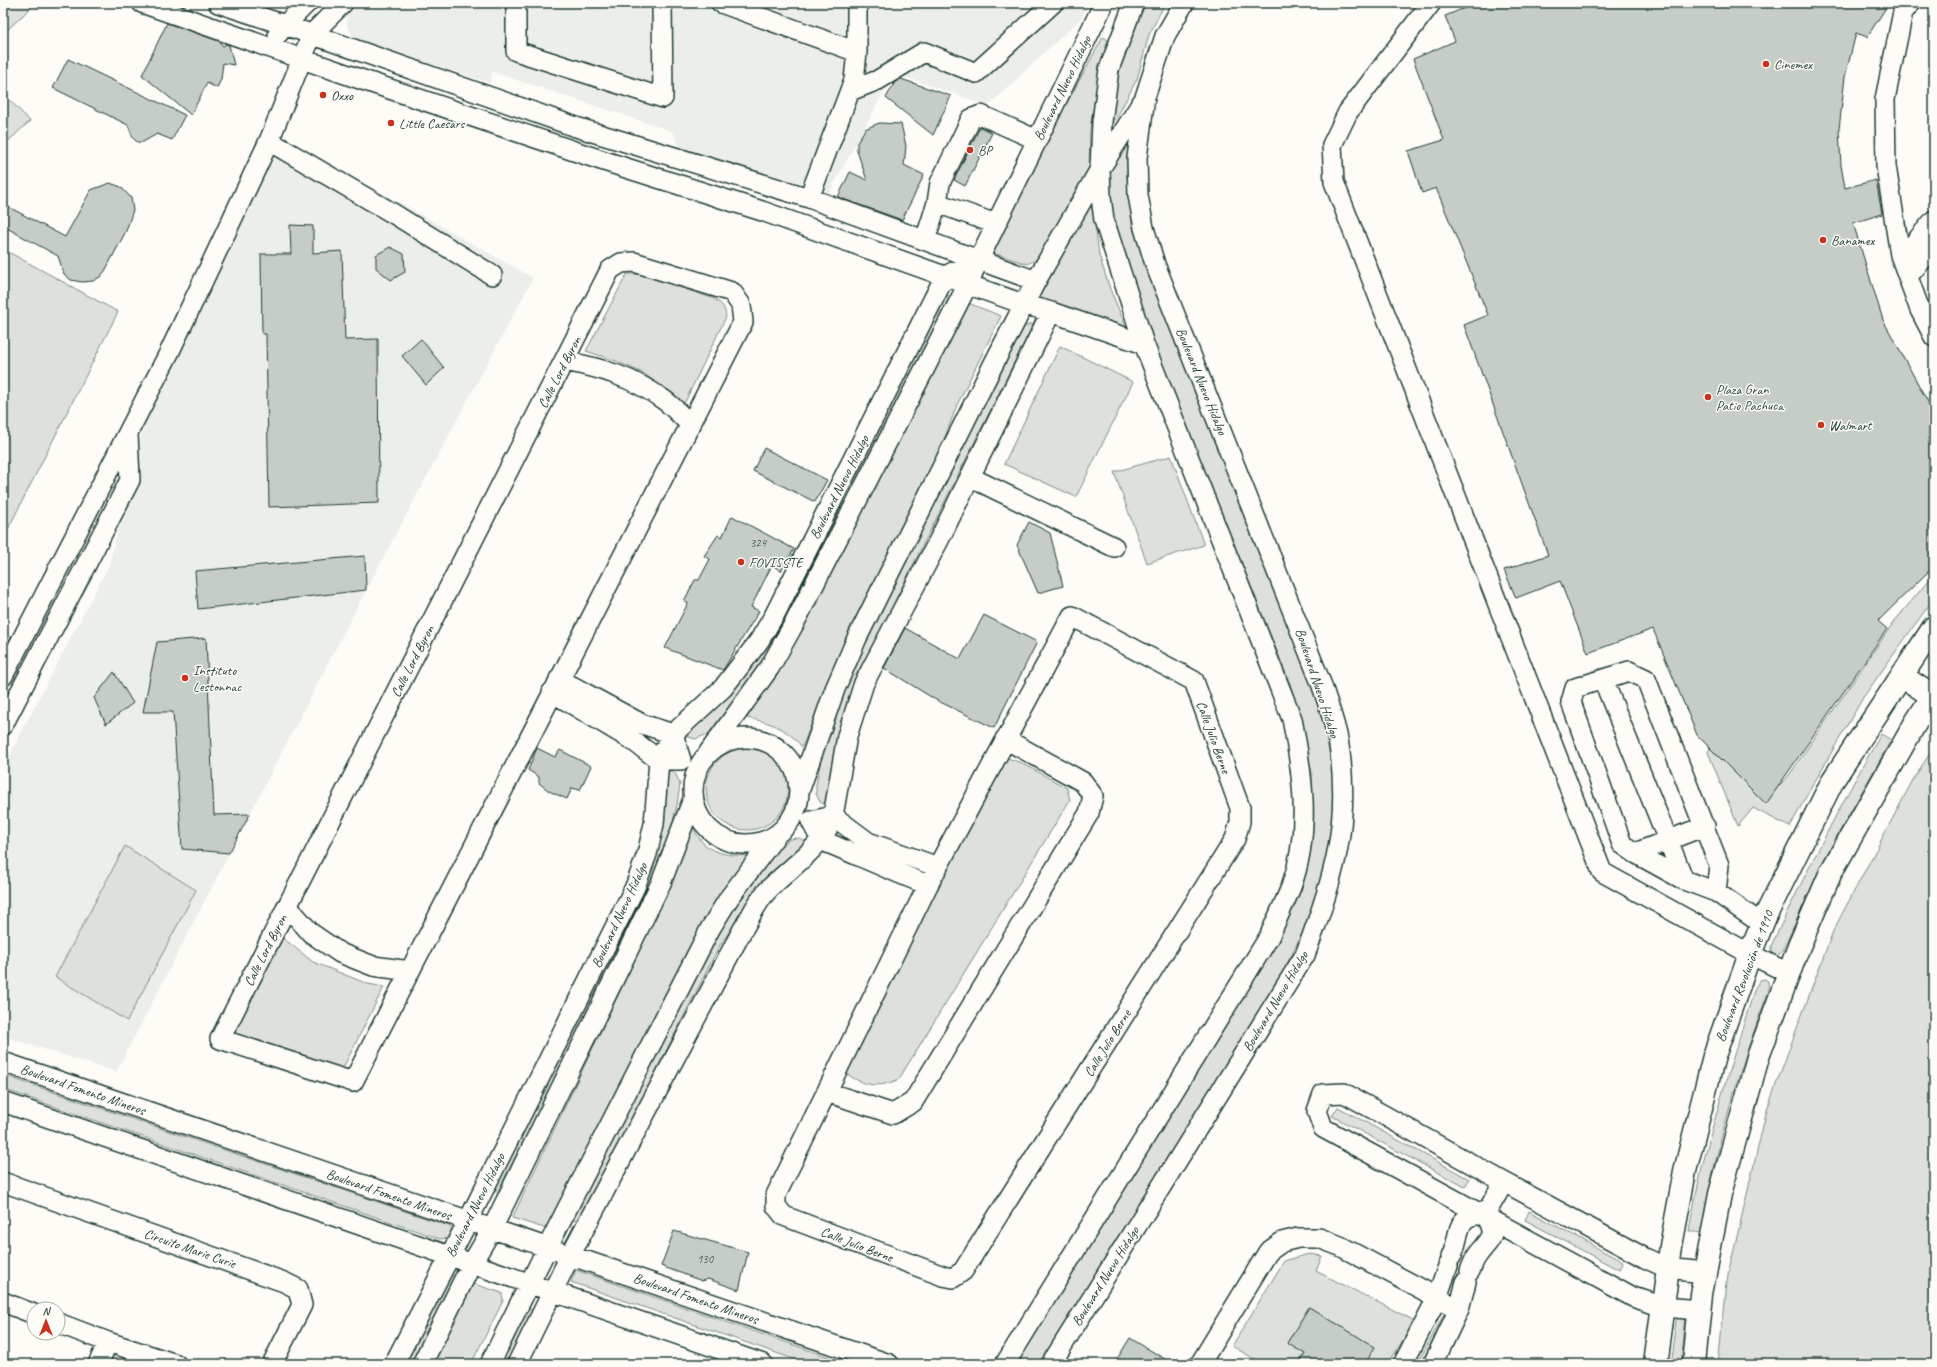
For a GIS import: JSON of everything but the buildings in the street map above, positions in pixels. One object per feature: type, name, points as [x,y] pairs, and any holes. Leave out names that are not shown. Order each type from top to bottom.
[{"type":"main road","name":"Boulevard Revolución de 1910","points":[[1655,1364],[1667,1268],[1685,1171],[1714,1056],[1750,954],[1762,924],[1833,780],[1934,627]]},
{"type":"main road","points":[[1694,1364],[1704,1272],[1720,1194],[1758,1057],[1790,974],[1799,946],[1831,872],[1916,722],[1933,695],[1902,676]]},
{"type":"street","points":[[142,3],[594,158],[762,211],[1023,304],[1144,344]]},
{"type":"street","points":[[218,3],[312,34],[576,127],[809,198],[1036,281]]},
{"type":"street","points":[[269,47],[285,25],[307,3]]},
{"type":"street","points":[[256,16],[307,3]]},
{"type":"street","points":[[3,676],[169,353],[269,141],[301,58],[312,34],[343,3]]},
{"type":"street","points":[[516,3],[516,51],[663,98],[662,3]]},
{"type":"street","points":[[721,3],[857,52]]},
{"type":"street","points":[[809,198],[854,80],[857,52],[857,3]]},
{"type":"street","points":[[850,91],[878,80],[924,52],[976,73],[1053,3]]},
{"type":"street","name":"Boulevard Nuevo Hidalgo","points":[[709,752],[770,667],[794,624],[968,284],[1104,3]]},
{"type":"street","name":"Boulevard Nuevo Hidalgo","points":[[1005,1364],[1270,937],[1291,886],[1301,845],[1305,809],[1301,763],[1292,719],[1144,344],[1104,220],[1100,169],[1102,122],[1109,69],[1134,3]]},
{"type":"street","name":"Boulevard Nuevo Hidalgo","points":[[1050,1364],[1305,955],[1328,891],[1342,831],[1343,782],[1338,738],[1322,683],[1154,264],[1144,228],[1138,195],[1137,158],[1145,97],[1165,36],[1184,3]]},
{"type":"street","points":[[1431,3],[1348,112],[1332,146],[1334,182],[1602,872],[1750,954],[1790,974]]},
{"type":"street","points":[[1911,3],[1903,12],[1885,99],[1886,166],[1900,255],[1920,310],[1934,337]]},
{"type":"street","name":"Boulevard Nuevo Hidalgo","points":[[800,789],[835,689],[857,638],[1023,304],[1100,169],[1145,97]]},
{"type":"street","points":[[925,240],[937,203],[940,183],[971,119],[981,115],[1037,140]]},
{"type":"street","points":[[269,141],[492,275]]},
{"type":"street","points":[[937,203],[996,224]]},
{"type":"street","points":[[1900,255],[1912,246],[1934,220]]},
{"type":"street","points":[[1908,276],[1934,247]]},
{"type":"street","points":[[945,276],[979,259]]},
{"type":"street","name":"Calle Lord Byron","points":[[634,262],[732,292],[741,305],[743,322],[691,425],[353,1082],[220,1038],[610,270],[621,263],[634,262]]},
{"type":"street","name":"Boulevard Nuevo Hidalgo","points":[[394,1364],[468,1221],[635,887],[647,854],[654,824],[659,760],[673,734],[723,688],[759,641],[775,614],[945,276]]},
{"type":"street","points":[[517,1364],[554,1292],[570,1256],[742,929],[767,891],[821,840],[829,828],[833,816],[847,736],[864,683],[970,477],[1051,312]]},
{"type":"street","points":[[564,361],[600,368],[634,381],[665,400],[691,425]]},
{"type":"street","points":[[3,725],[130,480],[128,432]]},
{"type":"street","points":[[970,477],[1114,547]]},
{"type":"street","name":"Calle Julio Berne","points":[[1072,616],[1194,681],[1240,808],[1240,822],[1235,839],[963,1271],[953,1278],[943,1276],[784,1216],[776,1206],[776,1195],[928,885],[1005,739],[1072,616]]},
{"type":"street","points":[[1716,892],[1719,865],[1646,679],[1630,671],[1575,688],[1571,702],[1622,844],[1635,854],[1684,880],[1716,892],[1762,924]]},
{"type":"street","points":[[1603,679],[1684,880]]},
{"type":"street","points":[[556,686],[642,724],[673,734],[689,765],[693,799],[700,818],[721,838],[750,844],[769,839],[785,827],[794,814],[799,799],[800,789],[798,778],[790,760],[779,749],[766,741],[756,738],[736,738],[721,744],[689,765],[659,760],[556,686]]},
{"type":"street","points":[[632,740],[642,724]]},
{"type":"street","points":[[827,1092],[893,1114],[913,1102],[1089,813],[1093,796],[1083,782],[1005,739]]},
{"type":"street","name":"Boulevard Nuevo Hidalgo","points":[[422,1364],[472,1263],[492,1229],[661,883],[693,799]]},
{"type":"street","points":[[794,814],[811,821],[833,816]]},
{"type":"street","points":[[833,816],[864,849],[873,864],[928,885]]},
{"type":"street","points":[[811,821],[821,840]]},
{"type":"street","points":[[1635,854],[1704,826]]},
{"type":"street","points":[[490,1364],[531,1284],[547,1248],[710,929],[729,898],[777,834]]},
{"type":"street","points":[[821,840],[938,867]]},
{"type":"street","points":[[287,906],[311,933],[340,953],[373,966],[410,971]]},
{"type":"street","name":"Boulevard Fomento Mineros","points":[[3,1062],[889,1364]]},
{"type":"street","points":[[1699,1310],[1663,1307],[1633,1297],[1323,1128],[1317,1111],[1323,1094],[1344,1093],[1504,1182],[1667,1268],[1704,1272]]},
{"type":"street","points":[[3,1102],[763,1364]]},
{"type":"street","name":"Circuito Marie Curie","points":[[3,1182],[284,1282],[298,1289],[302,1305],[272,1364]]},
{"type":"street","points":[[1485,1215],[1504,1182]]},
{"type":"street","points":[[1404,1364],[1437,1298],[1457,1245],[1459,1229],[1465,1218],[1473,1214],[1485,1215],[1491,1223],[1493,1232],[1487,1246],[1476,1257],[1468,1276],[1459,1309],[1433,1364]]},
{"type":"street","points":[[1200,1364],[1268,1252],[1282,1242],[1298,1238],[1319,1238],[1340,1246],[1459,1309]]},
{"type":"street","points":[[3,1302],[26,1311]]},
{"type":"street","points":[[66,1326],[108,1342],[176,1364]]},
{"type":"street","points":[[98,1364],[108,1342]]},
{"type":"shaded area","points":[[3,3],[36,3],[5,32],[3,30]]},
{"type":"shaded area","points":[[330,3],[1090,3],[1081,18],[988,106],[894,73],[828,195],[680,148],[672,131],[492,72],[490,83],[355,40],[347,26],[347,12]]},
{"type":"shaded area","points":[[1143,3],[1165,3],[1149,35],[1137,79],[1109,132],[1120,66],[1130,34]]},
{"type":"shaded area","points":[[1103,37],[1108,40],[1096,93],[1090,129],[1089,170],[1038,259],[1027,264],[993,253],[1039,154]]},
{"type":"shaded area","points":[[3,93],[30,121],[3,146]]},
{"type":"shaded area","points":[[1128,131],[1127,176],[1132,224],[1146,267],[1309,677],[1323,723],[1333,770],[1334,807],[1329,856],[1318,900],[1275,989],[1041,1364],[1016,1364],[1278,940],[1312,809],[1312,774],[1302,728],[1290,684],[1138,303],[1112,217],[1109,171]]},
{"type":"shaded area","name":"Instituto Lestonnac","points":[[273,137],[390,197],[533,278],[366,590],[116,1072],[3,1036],[3,767],[109,565],[144,424]]},
{"type":"shaded area","points":[[1092,200],[1099,255],[1110,289],[1127,329],[1039,297]]},
{"type":"shaded area","points":[[3,249],[118,312],[3,539]]},
{"type":"shaded area","points":[[627,274],[639,274],[712,298],[724,308],[726,317],[683,406],[645,374],[616,361],[586,351]]},
{"type":"shaded area","points":[[944,294],[952,297],[763,664],[708,734],[695,739],[686,736],[687,730],[723,697]]},
{"type":"shaded area","points":[[968,303],[1001,316],[957,405],[932,471],[846,640],[802,747],[790,735],[778,727],[747,718],[802,626]]},
{"type":"shaded area","points":[[1031,323],[1031,329],[862,667],[847,701],[827,805],[820,802],[816,794],[816,785],[824,744],[854,662],[1024,327]]},
{"type":"shaded area","points":[[1060,346],[1133,382],[1076,497],[1004,464]]},
{"type":"shaded area","points":[[1171,456],[1204,545],[1147,563],[1114,472]]},
{"type":"shaded area","points":[[1934,574],[1934,598],[1864,696],[1790,827],[1753,808],[1738,826],[1708,752],[1712,745],[1767,796],[1787,778],[1893,623]]},
{"type":"shaded area","points":[[1881,734],[1891,740],[1827,854],[1782,952],[1776,956],[1771,954],[1771,946],[1810,865]]},
{"type":"shaded area","points":[[1934,747],[1934,1364],[1718,1364],[1728,1275],[1767,1109],[1833,931],[1914,778]]},
{"type":"shaded area","points":[[747,748],[763,751],[776,760],[785,773],[788,789],[785,805],[776,818],[763,827],[747,830],[731,827],[718,818],[709,805],[706,789],[709,773],[718,760],[731,751]]},
{"type":"shaded area","points":[[999,755],[1022,763],[1067,788],[1070,800],[899,1079],[876,1085],[861,1082],[841,1069]]},
{"type":"shaded area","points":[[668,770],[675,773],[680,784],[677,805],[665,850],[649,893],[497,1193],[490,1190],[641,891],[664,777]]},
{"type":"shaded area","points":[[693,828],[708,848],[725,854],[748,856],[713,907],[547,1229],[512,1218],[670,886]]},
{"type":"shaded area","points":[[799,838],[807,842],[747,906],[720,945],[579,1222],[573,1220],[712,944],[735,907],[781,846],[790,839]]},
{"type":"shaded area","points":[[125,846],[196,890],[127,1021],[55,977]]},
{"type":"shaded area","points":[[279,935],[313,962],[368,984],[384,987],[343,1068],[335,1069],[237,1035],[234,1031]]},
{"type":"shaded area","points":[[1765,979],[1768,981],[1769,990],[1738,1079],[1729,1110],[1713,1171],[1701,1233],[1689,1231],[1709,1139],[1727,1078],[1755,988],[1760,980]]},
{"type":"shaded area","points":[[3,1075],[449,1226],[453,1232],[449,1238],[440,1239],[3,1089]]},
{"type":"shaded area","points":[[1338,1107],[1469,1179],[1465,1187],[1332,1116]]},
{"type":"shaded area","points":[[1529,1211],[1623,1262],[1619,1270],[1525,1220]]},
{"type":"shaded area","points":[[1309,1254],[1322,1256],[1316,1271],[1415,1321],[1388,1364],[1263,1364],[1232,1346],[1284,1261]]},
{"type":"shaded area","points":[[576,1270],[849,1364],[808,1364],[571,1282]]},
{"type":"shaded area","points":[[452,1274],[455,1279],[412,1364],[403,1364],[447,1277]]},
{"type":"shaded area","points":[[474,1284],[502,1293],[503,1301],[471,1364],[431,1364],[469,1287]]},
{"type":"shaded area","points":[[530,1308],[533,1314],[508,1364],[500,1364],[527,1311]]},
{"type":"shaded area","points":[[1444,1314],[1450,1318],[1424,1364],[1417,1364]]},
{"type":"shaded area","points":[[1677,1314],[1686,1316],[1681,1364],[1670,1364]]},
{"type":"shaded area","points":[[114,1353],[149,1364],[110,1364]]},
{"type":"place","name":"Cinemex","points":[[1766,64]]},
{"type":"place","name":"Oxxo","points":[[323,95]]},
{"type":"place","name":"Little Caesars","points":[[391,123]]},
{"type":"place","name":"BP","points":[[970,150]]},
{"type":"place","name":"Banamex","points":[[1823,240]]},
{"type":"place","name":"Plaza Gran Patio Pachuca","points":[[1708,397]]},
{"type":"place","name":"Walmart","points":[[1821,425]]},
{"type":"place","name":"FOVISSTE","points":[[741,562]]},
{"type":"place","name":"Instituto Lestonnac","points":[[185,678]]}]
